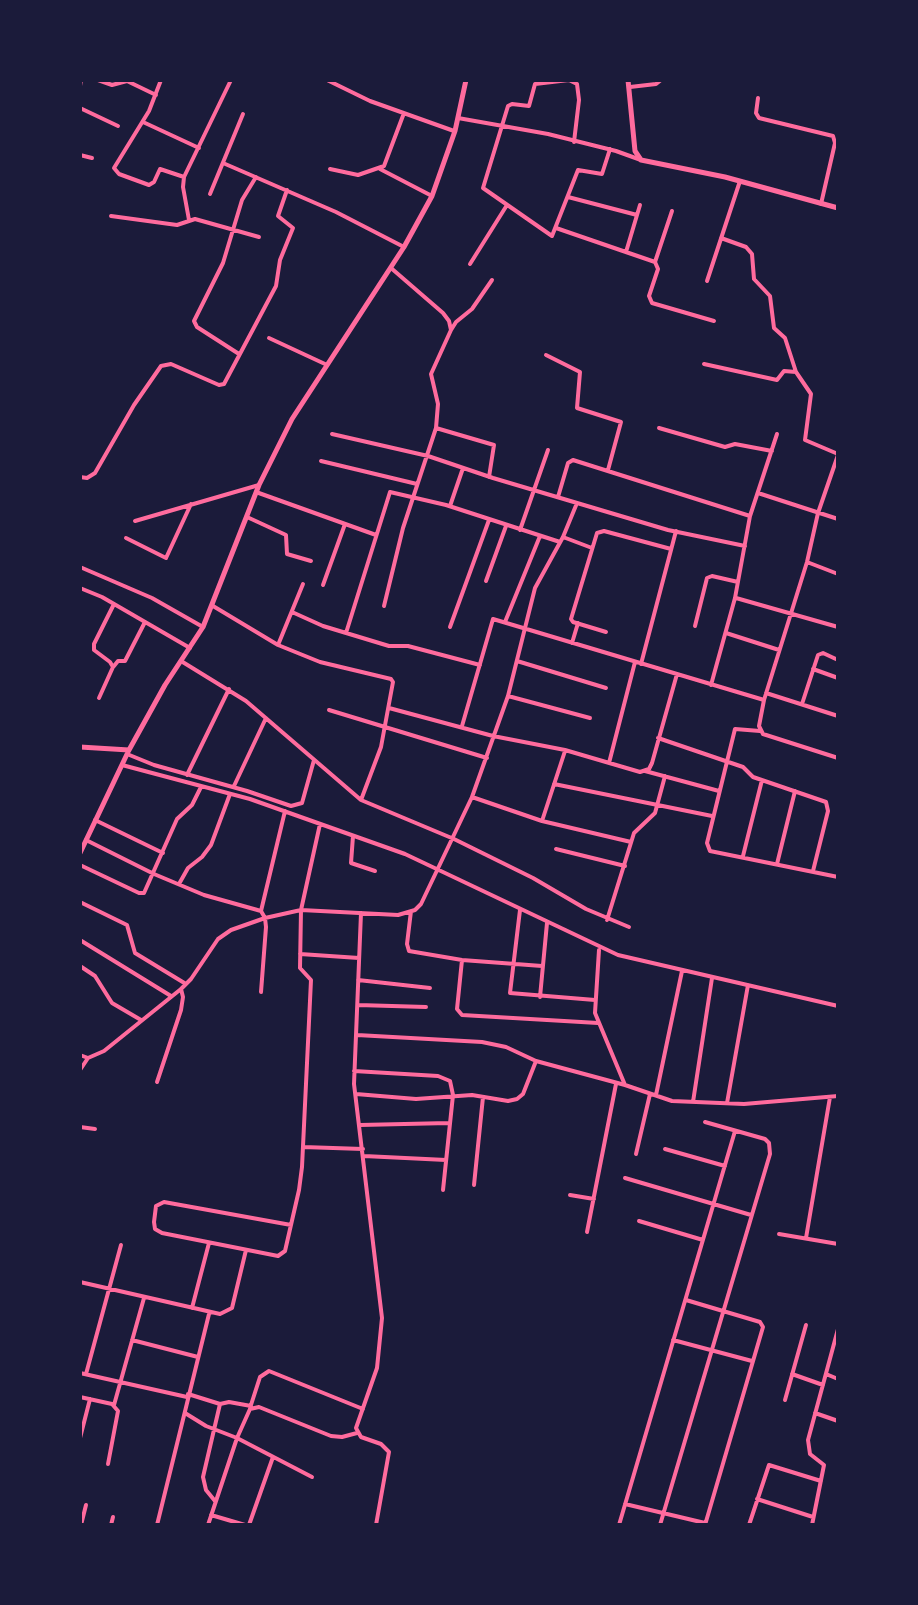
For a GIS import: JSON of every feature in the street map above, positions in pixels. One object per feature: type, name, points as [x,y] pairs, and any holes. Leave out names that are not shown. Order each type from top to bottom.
[{"type":"street","points":[[98,80],[112,85],[127,81],[156,95]]},
{"type":"street","points":[[161,80],[143,122],[116,163],[116,172],[149,185],[154,182],[160,169],[184,177]]},
{"type":"street","points":[[189,220],[184,177],[231,80]]},
{"type":"street","points":[[327,80],[370,101],[455,131]]},
{"type":"street","points":[[80,853],[125,757],[203,627],[256,492],[292,419],[404,247],[432,196],[455,131],[466,80]]},
{"type":"street","points":[[628,80],[635,151],[641,160]]},
{"type":"street","points":[[630,87],[656,84],[661,80]]},
{"type":"street","points":[[574,142],[579,88],[573,81],[535,84],[529,106],[509,105],[482,183],[485,190],[550,236],[578,170],[603,173],[610,149]]},
{"type":"street","points":[[758,98],[756,113],[759,118],[835,136],[821,204]]},
{"type":"street","points":[[80,108],[118,126]]},
{"type":"street","points":[[330,169],[358,175],[380,169],[387,159],[404,113]]},
{"type":"street","points":[[210,194],[243,114]]},
{"type":"street","points":[[458,118],[610,149],[641,160],[740,181],[838,208]]},
{"type":"street","points":[[143,122],[199,148]]},
{"type":"street","points":[[80,155],[92,158]]},
{"type":"street","points":[[223,163],[336,212],[404,247]]},
{"type":"street","points":[[380,169],[432,196]]},
{"type":"street","points":[[239,354],[197,327],[194,321],[223,263],[242,200],[256,177]]},
{"type":"street","points":[[707,281],[740,181]]},
{"type":"street","points":[[80,477],[87,478],[95,473],[134,405],[161,366],[171,364],[222,386],[276,286],[280,260],[293,230],[293,226],[278,216],[287,190]]},
{"type":"street","points":[[568,197],[637,215]]},
{"type":"street","points":[[470,264],[507,205]]},
{"type":"street","points":[[626,252],[640,205]]},
{"type":"street","points":[[672,211],[655,262],[658,269],[649,296],[652,303],[714,321]]},
{"type":"street","points":[[111,216],[177,225],[195,219],[259,237]]},
{"type":"street","points":[[556,228],[655,262]]},
{"type":"street","points":[[721,238],[746,247],[752,254],[754,279],[770,296],[773,324],[785,338],[796,372],[811,394],[805,440],[838,454],[764,700],[760,731]]},
{"type":"street","points":[[390,267],[443,313],[451,330]]},
{"type":"street","points":[[384,606],[413,497],[436,428],[438,404],[431,374],[456,322],[472,309],[492,280]]},
{"type":"street","points":[[269,338],[325,364]]},
{"type":"street","points":[[546,355],[580,372],[577,408],[621,422],[608,470]]},
{"type":"street","points":[[704,364],[777,380],[784,371],[796,372]]},
{"type":"street","points":[[436,428],[494,445],[489,477]]},
{"type":"street","points":[[659,428],[725,447],[735,444],[772,451]]},
{"type":"street","points":[[332,434],[428,456],[577,503],[676,531],[745,546]]},
{"type":"street","points":[[711,685],[735,598],[750,516],[777,434]]},
{"type":"street","points":[[520,530],[548,450]]},
{"type":"street","points":[[321,461],[417,484]]},
{"type":"street","points":[[558,497],[570,461],[583,462],[750,516]]},
{"type":"street","points":[[450,506],[463,468]]},
{"type":"street","points":[[135,521],[259,485]]},
{"type":"street","points":[[256,492],[376,535]]},
{"type":"street","points":[[346,633],[390,492],[450,506],[506,526],[592,548]]},
{"type":"street","points":[[758,493],[838,519]]},
{"type":"street","points":[[80,1070],[88,1058],[104,1051],[181,989],[218,939],[231,930],[301,910],[398,915],[421,904],[472,797],[508,696],[535,588],[562,539],[577,503]]},
{"type":"street","points":[[126,538],[166,558],[191,504]]},
{"type":"street","points":[[247,517],[286,535],[287,554],[311,561]]},
{"type":"street","points":[[450,627],[489,519]]},
{"type":"street","points":[[323,585],[345,524]]},
{"type":"street","points":[[486,581],[506,526]]},
{"type":"street","points":[[606,632],[573,622],[571,616],[597,533],[604,531],[671,549]]},
{"type":"street","points":[[609,763],[676,531]]},
{"type":"street","points":[[505,622],[540,536]]},
{"type":"street","points":[[807,562],[838,574]]},
{"type":"street","points":[[80,567],[152,598],[203,627]]},
{"type":"street","points":[[695,626],[707,578],[712,576],[738,582]]},
{"type":"street","points":[[278,645],[303,584]]},
{"type":"street","points":[[80,588],[190,648]]},
{"type":"street","points":[[735,598],[838,627]]},
{"type":"street","points":[[113,667],[94,647],[114,604]]},
{"type":"street","points":[[213,606],[278,645],[340,668],[391,679],[393,686],[386,727],[361,800]]},
{"type":"street","points":[[292,612],[389,646],[408,646],[480,665]]},
{"type":"street","points":[[462,726],[491,620],[764,700]]},
{"type":"street","points":[[99,698],[113,667],[117,661],[125,661],[145,622]]},
{"type":"street","points":[[572,643],[578,623]]},
{"type":"street","points":[[726,633],[779,650]]},
{"type":"street","points":[[802,704],[820,653],[838,660]]},
{"type":"street","points":[[181,661],[229,689],[361,800],[454,839],[533,878],[607,920],[629,927]]},
{"type":"street","points":[[517,661],[606,688]]},
{"type":"street","points":[[813,669],[838,678]]},
{"type":"street","points":[[645,771],[652,763],[677,674]]},
{"type":"street","points":[[187,775],[229,689]]},
{"type":"street","points":[[766,693],[838,716]]},
{"type":"street","points":[[508,696],[590,718]]},
{"type":"street","points":[[389,708],[719,791]]},
{"type":"street","points":[[329,710],[487,758]]},
{"type":"street","points":[[234,786],[266,718]]},
{"type":"street","points":[[838,758],[760,731],[735,729],[707,843],[710,851],[838,877]]},
{"type":"street","points":[[658,738],[743,767],[753,777],[821,798],[828,806],[813,871]]},
{"type":"street","points":[[80,747],[234,786],[297,807],[304,797],[314,760]]},
{"type":"street","points":[[542,821],[565,750]]},
{"type":"street","points":[[125,757],[201,787],[285,811],[440,868],[599,949],[838,1006]]},
{"type":"street","points":[[607,920],[631,842],[640,825],[659,806],[665,776]]},
{"type":"street","points":[[743,856],[762,780]]},
{"type":"street","points":[[554,784],[713,816]]},
{"type":"street","points":[[80,865],[139,893],[146,891],[177,819],[192,805],[201,787]]},
{"type":"street","points":[[777,864],[795,791]]},
{"type":"street","points":[[179,884],[188,868],[211,845],[230,794]]},
{"type":"street","points":[[472,797],[542,821],[631,842]]},
{"type":"street","points":[[261,992],[265,918],[261,911],[285,811]]},
{"type":"street","points":[[95,820],[163,853]]},
{"type":"street","points":[[291,1225],[164,1202],[158,1203],[154,1222],[157,1231],[246,1250],[283,1254],[291,1225],[299,1190],[303,1147],[311,980],[300,968],[301,910],[320,824]]},
{"type":"street","points":[[353,836],[351,863],[375,871]]},
{"type":"street","points":[[86,840],[204,895],[261,911]]},
{"type":"street","points":[[556,849],[625,866]]},
{"type":"street","points":[[80,902],[127,925],[135,953],[186,984]]},
{"type":"street","points":[[520,910],[510,993],[595,1000]]},
{"type":"street","points":[[411,911],[409,951],[462,960],[542,966]]},
{"type":"street","points":[[361,913],[355,1094],[382,1318],[377,1368],[357,1422],[357,1433],[381,1444],[389,1452],[376,1525]]},
{"type":"street","points":[[540,997],[547,923]]},
{"type":"street","points":[[80,940],[171,996]]},
{"type":"street","points":[[599,949],[595,1000],[598,1023],[616,1058],[625,1085]]},
{"type":"street","points":[[300,954],[359,958]]},
{"type":"street","points":[[462,960],[457,1009],[462,1015],[598,1023]]},
{"type":"street","points":[[80,966],[95,976],[112,1003],[141,1020]]},
{"type":"street","points":[[636,1154],[682,971]]},
{"type":"street","points":[[693,1102],[712,978]]},
{"type":"street","points":[[358,980],[430,988]]},
{"type":"street","points":[[727,1103],[748,985]]},
{"type":"street","points":[[157,1082],[181,1010],[181,989]]},
{"type":"street","points":[[358,1005],[426,1007]]},
{"type":"street","points":[[357,1035],[482,1042],[672,1101],[727,1103],[838,1096]]},
{"type":"street","points":[[80,1055],[88,1058]]},
{"type":"street","points":[[355,1094],[416,1099],[453,1095],[508,1101],[523,1094],[536,1061]]},
{"type":"street","points":[[354,1071],[438,1076],[450,1081],[453,1095],[443,1190]]},
{"type":"street","points":[[587,1232],[616,1084]]},
{"type":"street","points":[[474,1185],[483,1097]]},
{"type":"street","points":[[806,1238],[830,1097]]},
{"type":"street","points":[[660,1525],[771,1148],[765,1139],[705,1122]]},
{"type":"street","points":[[360,1125],[450,1123]]},
{"type":"street","points":[[80,1127],[95,1129]]},
{"type":"street","points":[[619,1525],[735,1131]]},
{"type":"street","points":[[303,1147],[363,1149]]},
{"type":"street","points":[[665,1149],[725,1166]]},
{"type":"street","points":[[364,1156],[447,1160]]},
{"type":"street","points":[[625,1178],[751,1215]]},
{"type":"street","points":[[570,1195],[594,1199]]},
{"type":"street","points":[[639,1221],[703,1240]]},
{"type":"street","points":[[779,1234],[838,1244]]},
{"type":"street","points":[[192,1308],[209,1243]]},
{"type":"street","points":[[121,1245],[83,1373],[220,1404],[229,1402],[259,1407],[331,1436],[357,1433]]},
{"type":"street","points":[[80,1282],[209,1314],[225,1313],[232,1308],[246,1250]]},
{"type":"street","points":[[114,1405],[144,1298]]},
{"type":"street","points":[[625,1504],[705,1524],[763,1324],[686,1300]]},
{"type":"street","points":[[157,1525],[209,1314]]},
{"type":"street","points":[[785,1400],[806,1325]]},
{"type":"street","points":[[812,1525],[824,1465],[810,1454],[807,1445],[838,1329]]},
{"type":"street","points":[[132,1340],[198,1357]]},
{"type":"street","points":[[673,1340],[753,1361]]},
{"type":"street","points":[[208,1525],[260,1377],[269,1371],[363,1409]]},
{"type":"street","points":[[792,1374],[823,1385]]},
{"type":"street","points":[[826,1374],[838,1379]]},
{"type":"street","points":[[80,1397],[114,1405],[118,1411],[108,1464]]},
{"type":"street","points":[[80,1438],[90,1399]]},
{"type":"street","points":[[215,1501],[206,1490],[203,1477],[220,1404]]},
{"type":"street","points":[[185,1413],[312,1477]]},
{"type":"street","points":[[815,1413],[838,1421]]},
{"type":"street","points":[[211,1515],[247,1525],[273,1457]]},
{"type":"street","points":[[749,1525],[769,1465],[821,1481]]},
{"type":"street","points":[[757,1499],[813,1517]]},
{"type":"street","points":[[81,1525],[86,1505]]},
{"type":"street","points":[[111,1525],[113,1517]]}]
